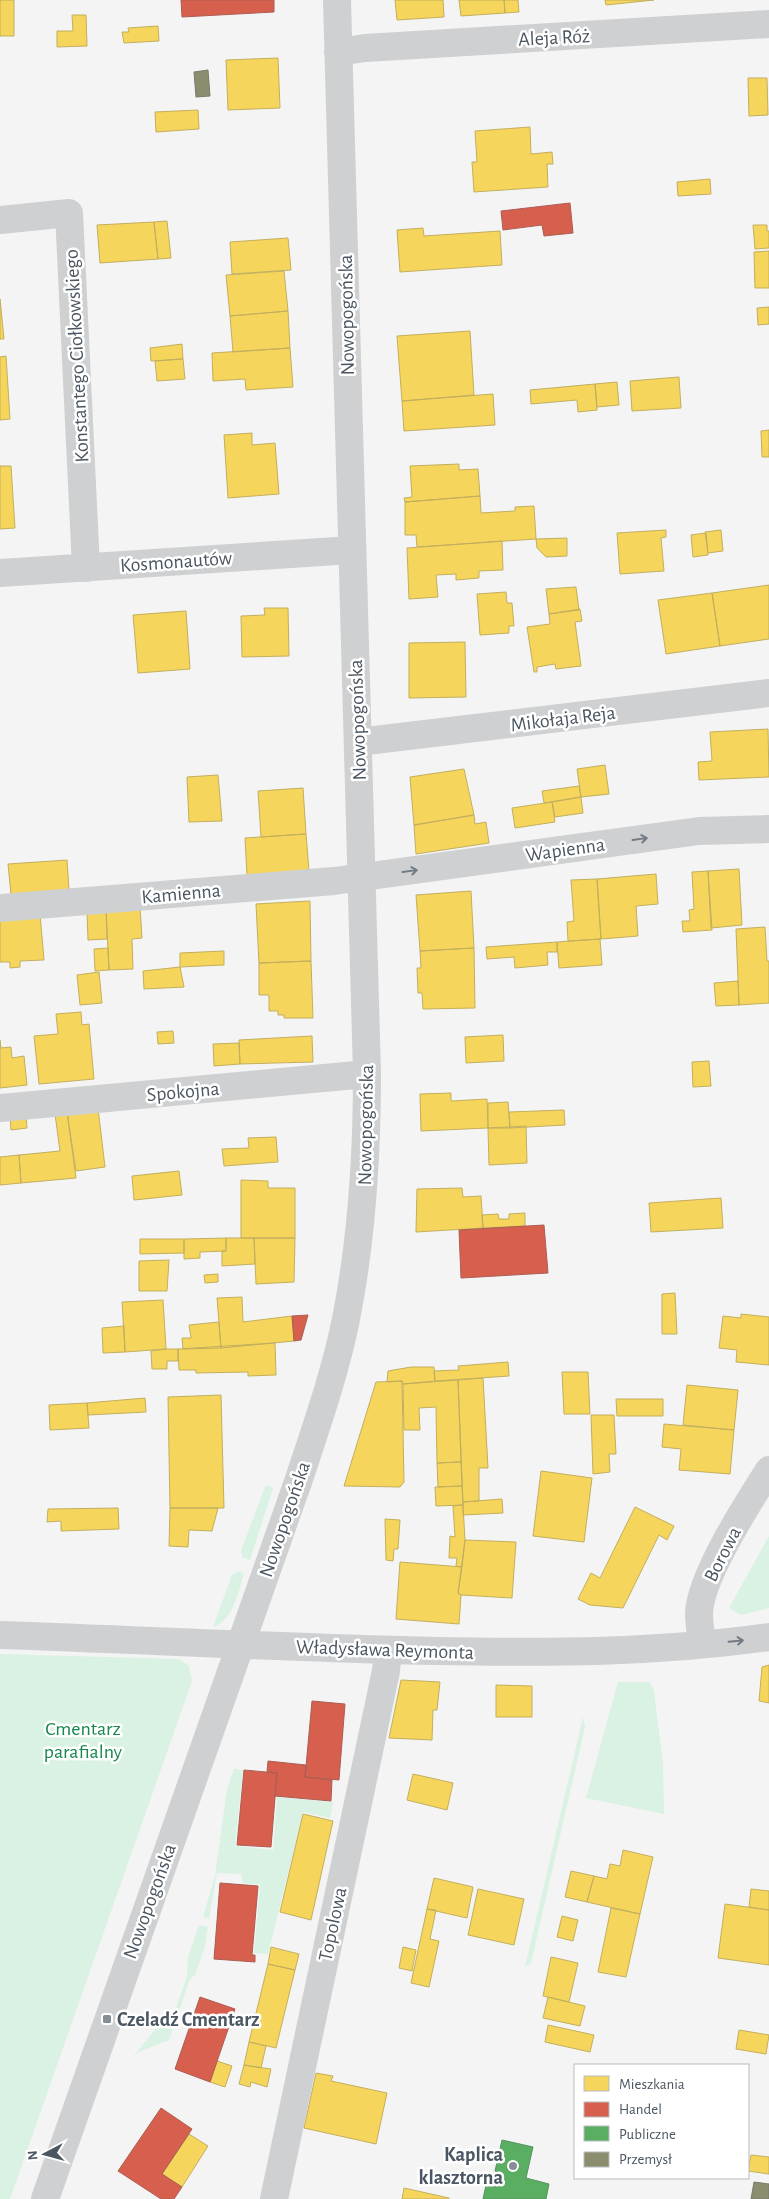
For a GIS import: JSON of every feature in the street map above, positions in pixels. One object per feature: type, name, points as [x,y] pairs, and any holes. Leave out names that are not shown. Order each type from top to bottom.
[{"type":"street","name":"Nowopogońska","points":[[45,2199],[241,1645],[321,1410],[346,1321],[360,1233],[366,1164],[367,1074],[337,0]]},
{"type":"street","name":"Aleja Róż","points":[[338,52],[366,48],[769,24]]},
{"type":"street","name":"Konstantego Ciołkowskiego","points":[[0,220],[69,214],[86,568]]},
{"type":"street","name":"Kosmonautów","points":[[0,573],[352,550]]},
{"type":"street","name":"Mikołaja Reja","points":[[358,742],[769,693]]},
{"type":"street","name":"Wapienna","points":[[362,877],[699,831],[769,829]]},
{"type":"street","name":"Kamienna","points":[[0,908],[362,877]]},
{"type":"street","name":"Spokojna","points":[[0,1108],[367,1074]]},
{"type":"street","name":"Borowa","points":[[702,1644],[698,1613],[705,1584],[742,1515],[769,1470]]},
{"type":"street","name":"Władysława Reymonta","points":[[0,1635],[199,1641],[241,1645],[388,1650],[573,1653],[702,1644],[769,1637]]},
{"type":"street","name":"Topolowa","points":[[274,2199],[384,1681],[388,1650]]},
{"type":"green space","points":[[266,1485],[273,1488],[250,1560],[242,1557],[241,1550]]},
{"type":"green space","points":[[769,1536],[769,1608],[741,1615],[729,1608]]},
{"type":"green space","points":[[239,1571],[244,1574],[234,1605],[226,1618],[213,1627],[232,1575]]},
{"type":"green space","name":"Cmentarz parafialny","points":[[0,1654],[179,1659],[189,1666],[192,1681],[10,2199],[0,2199]]},
{"type":"green space","points":[[618,1682],[650,1682],[654,1691],[663,1764],[664,1814],[586,1798]]},
{"type":"green space","points":[[583,1717],[585,1727],[531,1963],[525,1967]]},
{"type":"green space","points":[[234,1769],[243,1770],[235,1846],[273,1850],[277,1797],[333,1802],[330,1818],[303,1812],[268,1954],[254,1953],[260,1885],[243,1883],[241,1874],[217,1873],[209,1919],[203,1917],[215,1876],[227,1789]]},
{"type":"green space","points":[[199,1925],[208,1927],[205,1946],[195,1975],[190,1979],[169,2040],[139,2052],[133,2057],[165,2017],[176,2008],[187,1976],[188,1957]]},
{"type":"building: Mieszkania","points":[[0,0],[14,0],[14,36],[0,36]]},
{"type":"building: Mieszkania","points":[[395,0],[443,0],[444,17],[397,20]]},
{"type":"building: Mieszkania","points":[[459,0],[504,0],[505,13],[461,16]]},
{"type":"building: Mieszkania","points":[[504,0],[518,0],[519,12],[505,13]]},
{"type":"building: Mieszkania","points":[[605,0],[654,0],[606,5]]},
{"type":"building: Mieszkania","points":[[72,15],[86,15],[87,46],[57,47],[57,31],[73,31]]},
{"type":"building: Mieszkania","points":[[158,26],[159,41],[124,43],[122,32],[129,32],[128,28]]},
{"type":"building: Mieszkania","points":[[278,58],[280,108],[228,110],[226,60]]},
{"type":"building: Mieszkania","points":[[748,78],[767,78],[768,115],[749,116]]},
{"type":"building: Mieszkania","points":[[198,110],[199,129],[156,132],[155,112]]},
{"type":"building: Mieszkania","points":[[530,127],[531,154],[552,152],[553,164],[547,164],[548,187],[474,192],[472,162],[477,162],[475,131]]},
{"type":"building: Mieszkania","points":[[710,179],[711,194],[678,196],[677,182]]},
{"type":"building: Mieszkania","points":[[167,221],[171,258],[158,259],[154,222]]},
{"type":"building: Mieszkania","points":[[154,222],[158,259],[100,263],[97,225]]},
{"type":"building: Mieszkania","points":[[753,225],[767,225],[769,248],[755,249]]},
{"type":"building: Mieszkania","points":[[423,228],[424,236],[500,231],[502,265],[400,272],[397,230]]},
{"type":"building: Mieszkania","points":[[288,238],[291,270],[232,274],[230,242]]},
{"type":"building: Mieszkania","points":[[769,251],[769,288],[755,288],[754,252]]},
{"type":"building: Mieszkania","points":[[284,271],[288,311],[230,316],[226,275]]},
{"type":"building: Mieszkania","points":[[0,299],[4,339],[0,339]]},
{"type":"building: Mieszkania","points":[[769,307],[769,324],[758,325],[757,308]]},
{"type":"building: Mieszkania","points":[[288,311],[290,348],[233,352],[230,316]]},
{"type":"building: Mieszkania","points":[[470,331],[474,395],[402,401],[397,336]]},
{"type":"building: Mieszkania","points":[[182,344],[183,359],[151,361],[150,348]]},
{"type":"building: Mieszkania","points":[[290,348],[293,387],[246,390],[245,379],[213,381],[212,353]]},
{"type":"building: Mieszkania","points":[[6,356],[10,419],[0,420],[0,357]]},
{"type":"building: Mieszkania","points":[[183,359],[185,379],[157,381],[155,361]]},
{"type":"building: Mieszkania","points":[[679,377],[681,408],[632,411],[630,381]]},
{"type":"building: Mieszkania","points":[[617,382],[619,405],[597,407],[595,384]]},
{"type":"building: Mieszkania","points":[[595,384],[597,410],[578,412],[577,400],[531,404],[530,390]]},
{"type":"building: Mieszkania","points":[[493,394],[495,425],[404,431],[402,401]]},
{"type":"building: Mieszkania","points":[[769,430],[769,457],[762,457],[761,431]]},
{"type":"building: Mieszkania","points":[[252,433],[252,445],[275,443],[279,494],[228,498],[224,435]]},
{"type":"building: Mieszkania","points":[[459,464],[459,470],[478,469],[480,496],[405,502],[404,498],[412,497],[410,466]]},
{"type":"building: Mieszkania","points":[[0,466],[11,466],[15,528],[0,529]]},
{"type":"building: Mieszkania","points":[[480,496],[481,513],[515,511],[515,507],[534,506],[536,539],[417,547],[416,535],[405,535],[405,502]]},
{"type":"building: Mieszkania","points":[[666,530],[666,537],[661,538],[664,571],[620,574],[617,533]]},
{"type":"building: Mieszkania","points":[[721,530],[723,551],[708,553],[705,532]]},
{"type":"building: Mieszkania","points":[[706,533],[708,555],[693,557],[691,535]]},
{"type":"building: Mieszkania","points":[[567,538],[567,556],[546,557],[537,548],[536,539]]},
{"type":"building: Mieszkania","points":[[502,541],[503,570],[479,571],[479,578],[456,580],[456,574],[436,575],[438,597],[409,599],[407,548]]},
{"type":"building: Mieszkania","points":[[769,585],[769,639],[720,646],[712,593]]},
{"type":"building: Mieszkania","points":[[576,587],[579,610],[549,614],[546,589]]},
{"type":"building: Mieszkania","points":[[506,592],[507,603],[512,603],[514,626],[509,626],[509,633],[480,635],[477,594]]},
{"type":"building: Mieszkania","points":[[712,593],[720,646],[666,654],[658,600]]},
{"type":"building: Mieszkania","points":[[264,608],[288,608],[289,656],[242,657],[241,616],[265,615]]},
{"type":"building: Mieszkania","points":[[580,609],[582,621],[575,622],[581,666],[556,669],[555,664],[537,667],[537,672],[534,672],[527,627],[550,624],[549,614]]},
{"type":"building: Mieszkania","points":[[186,611],[190,669],[138,673],[133,615]]},
{"type":"building: Mieszkania","points":[[465,642],[466,697],[409,698],[409,643]]},
{"type":"building: Mieszkania","points":[[768,729],[769,777],[699,780],[698,762],[712,761],[710,732]]},
{"type":"building: Mieszkania","points":[[605,765],[609,794],[581,797],[577,769]]},
{"type":"building: Mieszkania","points":[[464,769],[474,815],[414,825],[410,777]]},
{"type":"building: Mieszkania","points":[[218,775],[222,821],[189,822],[187,777]]},
{"type":"building: Mieszkania","points":[[579,786],[581,797],[544,803],[542,791]]},
{"type":"building: Mieszkania","points":[[303,788],[306,834],[261,837],[258,791]]},
{"type":"building: Mieszkania","points":[[581,797],[583,813],[555,817],[552,802]]},
{"type":"building: Mieszkania","points":[[552,802],[555,822],[515,828],[512,808]]},
{"type":"building: Mieszkania","points":[[474,815],[475,824],[486,822],[489,843],[416,854],[414,825]]},
{"type":"building: Mieszkania","points":[[306,834],[309,871],[247,875],[245,838]]},
{"type":"building: Mieszkania","points":[[67,860],[69,890],[11,894],[8,864]]},
{"type":"building: Mieszkania","points":[[739,869],[742,925],[711,928],[708,871]]},
{"type":"building: Mieszkania","points":[[708,871],[712,930],[683,932],[682,921],[690,921],[689,910],[694,909],[692,872]]},
{"type":"building: Mieszkania","points":[[656,874],[658,904],[636,906],[638,936],[601,939],[597,879]]},
{"type":"building: Mieszkania","points":[[597,879],[601,939],[568,941],[567,922],[574,921],[571,880]]},
{"type":"building: Mieszkania","points":[[471,891],[474,948],[420,951],[416,895]]},
{"type":"building: Mieszkania","points":[[310,901],[311,961],[259,963],[256,904]]},
{"type":"building: Mieszkania","points":[[140,907],[142,938],[132,939],[133,969],[109,970],[106,909]]},
{"type":"building: Mieszkania","points":[[106,909],[107,939],[88,940],[87,911]]},
{"type":"building: Mieszkania","points":[[40,914],[44,960],[20,961],[20,967],[10,968],[10,962],[0,962],[0,917]]},
{"type":"building: Mieszkania","points":[[765,927],[767,961],[769,961],[769,1003],[739,1005],[736,929]]},
{"type":"building: Mieszkania","points":[[600,939],[602,965],[559,968],[557,942]]},
{"type":"building: Mieszkania","points":[[557,942],[557,952],[547,952],[548,965],[515,968],[514,957],[487,959],[486,947]]},
{"type":"building: Mieszkania","points":[[108,948],[109,970],[95,971],[94,949]]},
{"type":"building: Mieszkania","points":[[474,948],[475,1008],[423,1009],[422,993],[418,993],[417,968],[421,968],[420,951]]},
{"type":"building: Mieszkania","points":[[224,951],[224,965],[180,967],[180,953]]},
{"type":"building: Mieszkania","points":[[311,961],[313,1018],[284,1018],[284,1015],[278,1015],[278,1011],[269,1011],[269,995],[259,995],[259,963]]},
{"type":"building: Mieszkania","points":[[180,967],[184,987],[144,989],[143,971]]},
{"type":"building: Mieszkania","points":[[99,972],[102,1003],[80,1005],[77,975]]},
{"type":"building: Mieszkania","points":[[738,981],[739,1005],[716,1006],[714,983]]},
{"type":"building: Mieszkania","points":[[81,1012],[82,1025],[89,1024],[94,1079],[39,1084],[34,1036],[58,1034],[56,1014]]},
{"type":"building: Mieszkania","points":[[173,1031],[174,1043],[158,1044],[157,1032]]},
{"type":"building: Mieszkania","points":[[503,1035],[504,1061],[466,1063],[465,1037]]},
{"type":"building: Mieszkania","points":[[312,1036],[313,1062],[240,1064],[239,1040]]},
{"type":"building: Mieszkania","points":[[0,1040],[1,1048],[11,1047],[12,1058],[24,1056],[27,1085],[0,1088]]},
{"type":"building: Mieszkania","points":[[239,1043],[240,1064],[214,1066],[213,1044]]},
{"type":"building: Mieszkania","points":[[709,1061],[711,1086],[693,1087],[692,1062]]},
{"type":"building: Mieszkania","points":[[451,1093],[451,1101],[487,1099],[488,1128],[421,1131],[420,1094]]},
{"type":"building: Mieszkania","points":[[508,1102],[510,1128],[488,1128],[488,1103]]},
{"type":"building: Mieszkania","points":[[98,1108],[105,1167],[76,1171],[67,1112]]},
{"type":"building: Mieszkania","points":[[564,1110],[565,1125],[510,1128],[509,1112]]},
{"type":"building: Mieszkania","points":[[67,1112],[76,1178],[21,1183],[19,1155],[60,1151],[55,1114]]},
{"type":"building: Mieszkania","points":[[26,1115],[27,1128],[11,1130],[10,1117]]},
{"type":"building: Mieszkania","points":[[526,1126],[527,1163],[489,1165],[488,1128]]},
{"type":"building: Mieszkania","points":[[276,1137],[278,1162],[224,1166],[222,1149],[249,1148],[248,1138]]},
{"type":"building: Mieszkania","points":[[19,1155],[21,1183],[0,1185],[0,1157]]},
{"type":"building: Mieszkania","points":[[179,1171],[182,1195],[134,1200],[132,1176]]},
{"type":"building: Mieszkania","points":[[241,1180],[268,1181],[268,1188],[295,1188],[295,1238],[241,1238]]},
{"type":"building: Mieszkania","points":[[462,1188],[463,1197],[481,1196],[483,1228],[416,1232],[417,1189]]},
{"type":"building: Mieszkania","points":[[721,1198],[723,1228],[651,1232],[649,1203]]},
{"type":"building: Mieszkania","points":[[525,1213],[525,1226],[483,1228],[482,1215],[498,1214],[499,1219],[509,1219],[509,1214]]},
{"type":"building: Mieszkania","points":[[226,1238],[254,1238],[255,1264],[222,1266],[222,1251],[226,1251]]},
{"type":"building: Mieszkania","points":[[226,1238],[226,1251],[200,1252],[200,1258],[184,1259],[184,1239]]},
{"type":"building: Mieszkania","points":[[254,1238],[295,1238],[294,1282],[256,1284]]},
{"type":"building: Mieszkania","points":[[140,1239],[184,1239],[184,1253],[140,1254]]},
{"type":"building: Mieszkania","points":[[169,1260],[167,1291],[139,1291],[139,1261]]},
{"type":"building: Mieszkania","points":[[218,1274],[218,1282],[205,1283],[204,1275]]},
{"type":"building: Mieszkania","points":[[675,1293],[677,1334],[662,1334],[662,1294]]},
{"type":"building: Mieszkania","points":[[242,1297],[243,1322],[292,1316],[294,1341],[221,1348],[217,1298]]},
{"type":"building: Mieszkania","points":[[163,1300],[166,1349],[125,1352],[122,1302]]},
{"type":"building: Mieszkania","points":[[741,1314],[769,1317],[769,1365],[736,1362],[737,1350],[719,1348],[723,1316],[741,1318]]},
{"type":"building: Mieszkania","points":[[219,1322],[221,1348],[183,1349],[182,1338],[191,1338],[189,1325]]},
{"type":"building: Mieszkania","points":[[124,1326],[125,1352],[103,1353],[102,1328]]},
{"type":"building: Mieszkania","points":[[275,1343],[276,1375],[248,1376],[248,1372],[196,1373],[196,1370],[179,1370],[178,1349]]},
{"type":"building: Mieszkania","points":[[178,1349],[178,1361],[167,1361],[167,1369],[152,1369],[151,1351]]},
{"type":"building: Mieszkania","points":[[508,1362],[509,1376],[435,1381],[434,1371],[459,1370],[458,1366]]},
{"type":"building: Mieszkania","points":[[411,1367],[434,1367],[435,1381],[403,1384],[402,1381],[387,1382],[388,1371]]},
{"type":"building: Mieszkania","points":[[562,1372],[588,1372],[590,1414],[564,1414]]},
{"type":"building: Mieszkania","points":[[483,1378],[488,1468],[479,1468],[479,1501],[463,1502],[458,1380]]},
{"type":"building: Mieszkania","points":[[458,1380],[461,1462],[437,1463],[436,1407],[419,1408],[420,1430],[404,1430],[403,1384]]},
{"type":"building: Mieszkania","points":[[402,1381],[404,1482],[400,1487],[344,1486],[376,1382]]},
{"type":"building: Mieszkania","points":[[687,1385],[738,1390],[734,1430],[683,1425]]},
{"type":"building: Mieszkania","points":[[221,1395],[224,1508],[170,1508],[168,1397]]},
{"type":"building: Mieszkania","points":[[145,1398],[146,1412],[88,1415],[87,1403]]},
{"type":"building: Mieszkania","points":[[616,1399],[663,1399],[663,1416],[617,1416]]},
{"type":"building: Mieszkania","points":[[87,1403],[89,1428],[50,1430],[49,1405]]},
{"type":"building: Mieszkania","points":[[591,1415],[614,1415],[616,1454],[609,1454],[610,1472],[593,1474]]},
{"type":"building: Mieszkania","points":[[664,1424],[734,1430],[730,1474],[679,1470],[681,1449],[662,1447]]},
{"type":"building: Mieszkania","points":[[461,1462],[462,1486],[438,1487],[437,1463]]},
{"type":"building: Mieszkania","points":[[541,1471],[592,1478],[584,1542],[533,1536]]},
{"type":"building: Mieszkania","points":[[462,1486],[463,1505],[436,1506],[435,1487]]},
{"type":"building: Mieszkania","points":[[502,1499],[503,1513],[463,1515],[463,1502]]},
{"type":"building: Mieszkania","points":[[463,1505],[465,1540],[462,1567],[456,1566],[457,1558],[449,1558],[450,1536],[455,1537],[453,1506]]},
{"type":"building: Mieszkania","points":[[635,1507],[674,1526],[667,1540],[659,1535],[623,1608],[590,1605],[578,1599],[591,1573],[600,1578]]},
{"type":"building: Mieszkania","points":[[118,1508],[119,1529],[61,1531],[61,1521],[47,1522],[48,1509]]},
{"type":"building: Mieszkania","points":[[170,1508],[218,1508],[212,1531],[189,1530],[188,1547],[169,1546]]},
{"type":"building: Mieszkania","points":[[385,1519],[400,1520],[398,1549],[394,1549],[393,1561],[386,1560]]},
{"type":"building: Mieszkania","points":[[465,1540],[516,1542],[512,1598],[461,1595],[458,1593]]},
{"type":"building: Mieszkania","points":[[400,1562],[462,1567],[458,1593],[461,1595],[459,1624],[396,1619]]},
{"type":"building: Mieszkania","points":[[769,1665],[769,1703],[759,1701],[762,1667]]},
{"type":"building: Mieszkania","points":[[401,1680],[440,1682],[437,1710],[433,1710],[432,1740],[389,1738]]},
{"type":"building: Mieszkania","points":[[496,1685],[532,1686],[532,1717],[496,1717]]},
{"type":"building: Mieszkania","points":[[413,1774],[453,1783],[447,1810],[407,1800]]},
{"type":"building: Mieszkania","points":[[303,1814],[333,1821],[311,1920],[280,1912]]},
{"type":"building: Mieszkania","points":[[623,1850],[653,1857],[640,1914],[587,1902],[594,1876],[607,1879],[610,1864],[620,1866]]},
{"type":"building: Mieszkania","points":[[571,1871],[594,1876],[587,1902],[565,1897]]},
{"type":"building: Mieszkania","points":[[434,1878],[473,1887],[467,1918],[427,1909]]},
{"type":"building: Mieszkania","points":[[478,1889],[524,1899],[514,1945],[468,1935]]},
{"type":"building: Mieszkania","points":[[751,1889],[769,1891],[769,1910],[749,1907]]},
{"type":"building: Mieszkania","points":[[725,1904],[769,1910],[769,1965],[718,1958]]},
{"type":"building: Mieszkania","points":[[611,1908],[640,1914],[626,1977],[598,1972]]},
{"type":"building: Mieszkania","points":[[427,1909],[436,1910],[430,1939],[439,1941],[429,1987],[411,1983]]},
{"type":"building: Mieszkania","points":[[562,1916],[578,1920],[573,1941],[557,1937]]},
{"type":"building: Mieszkania","points":[[271,1947],[299,1954],[295,1970],[268,1964]]},
{"type":"building: Mieszkania","points":[[403,1947],[416,1950],[412,1971],[399,1968]]},
{"type":"building: Mieszkania","points":[[551,1957],[578,1963],[569,2002],[543,1996]]},
{"type":"building: Mieszkania","points":[[268,1964],[295,1970],[276,2048],[249,2042]]},
{"type":"building: Mieszkania","points":[[548,1997],[585,2006],[580,2026],[543,2018]]},
{"type":"building: Mieszkania","points":[[548,2025],[594,2035],[590,2052],[545,2042]]},
{"type":"building: Mieszkania","points":[[739,2030],[769,2035],[766,2054],[736,2049]]},
{"type":"building: Mieszkania","points":[[249,2042],[266,2046],[261,2068],[244,2065]]},
{"type":"building: Mieszkania","points":[[217,2061],[232,2066],[225,2087],[210,2082]]},
{"type":"building: Mieszkania","points":[[244,2065],[271,2069],[267,2087],[251,2082],[250,2087],[239,2084]]},
{"type":"building: Mieszkania","points":[[316,2073],[333,2076],[331,2081],[387,2093],[376,2144],[304,2128]]},
{"type":"building: Mieszkania","points":[[189,2134],[208,2146],[182,2187],[162,2174]]},
{"type":"building: Mieszkania","points":[[751,2155],[769,2157],[769,2174],[749,2171]]},
{"type":"building: Mieszkania","points":[[404,2188],[449,2198],[449,2199],[402,2199]]},
{"type":"building: Handel","points":[[181,0],[274,0],[274,12],[182,17]]},
{"type":"building: Handel","points":[[570,203],[573,233],[544,236],[542,225],[503,230],[501,211]]},
{"type":"building: Handel","points":[[544,1225],[548,1273],[461,1278],[459,1230]]},
{"type":"building: Handel","points":[[308,1315],[301,1340],[294,1341],[292,1316]]},
{"type":"building: Handel","points":[[312,1701],[345,1704],[339,1780],[305,1777]]},
{"type":"building: Handel","points":[[268,1761],[306,1765],[305,1777],[332,1780],[331,1801],[275,1796],[277,1773],[267,1772]]},
{"type":"building: Handel","points":[[244,1770],[277,1773],[271,1847],[237,1845]]},
{"type":"building: Handel","points":[[220,1883],[258,1886],[252,1955],[255,1955],[255,1962],[214,1959]]},
{"type":"building: Handel","points":[[200,1997],[235,2009],[210,2082],[175,2069]]},
{"type":"building: Handel","points":[[161,2108],[192,2129],[162,2174],[182,2187],[174,2199],[161,2199],[118,2171]]},
{"type":"building: Publiczne","points":[[502,2140],[533,2147],[526,2178],[549,2184],[546,2199],[483,2199],[486,2185],[495,2187],[498,2172],[495,2171]]},
{"type":"building: Przemysł","points":[[208,70],[210,96],[196,97],[194,72]]},
{"type":"building: Przemysł","points":[[754,2182],[769,2184],[769,2199],[751,2199]]},
{"type":"place","name":"Czeladź Cmentarz","points":[[107,2019]]},
{"type":"place","name":"Kaplica klasztorna","points":[[513,2166]]}]
